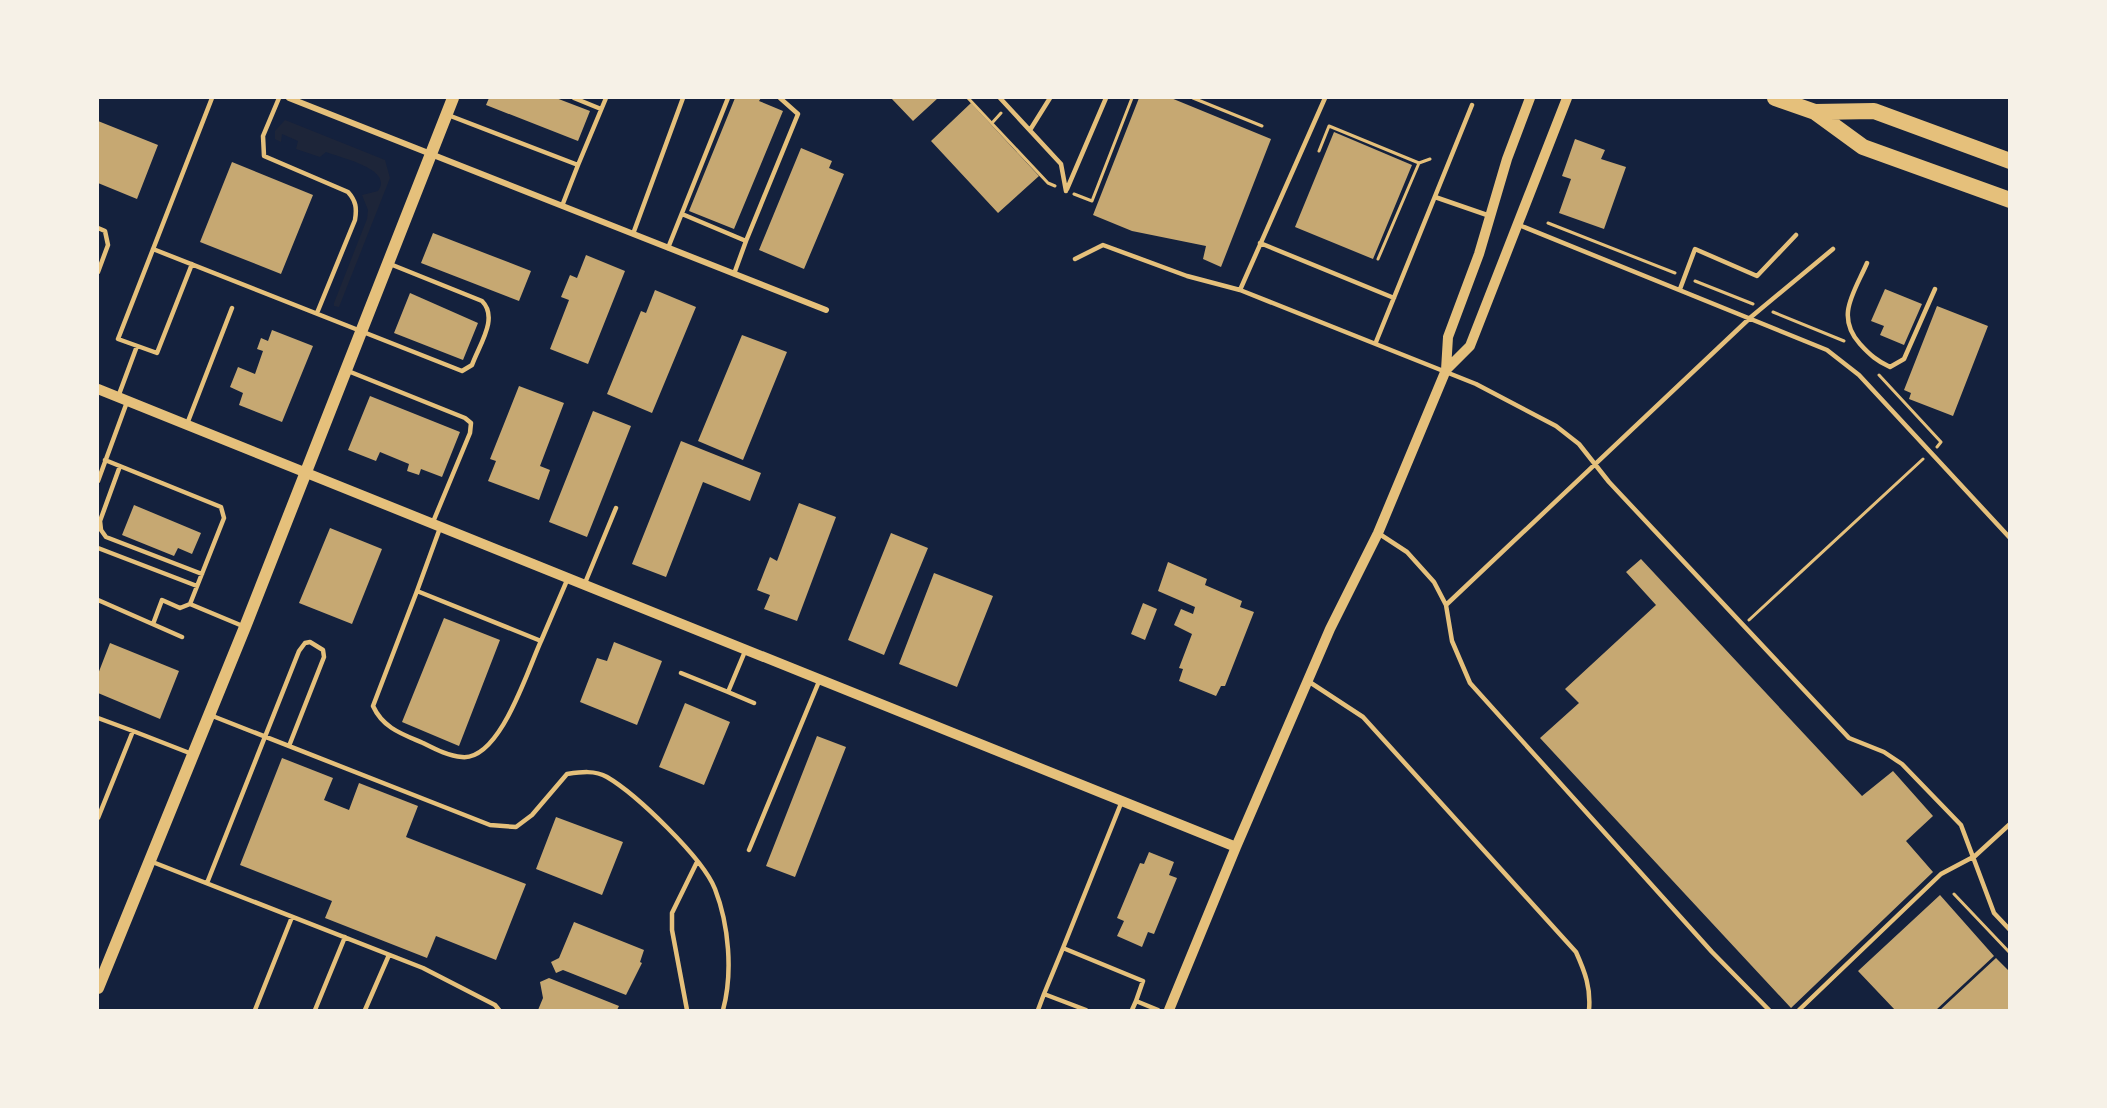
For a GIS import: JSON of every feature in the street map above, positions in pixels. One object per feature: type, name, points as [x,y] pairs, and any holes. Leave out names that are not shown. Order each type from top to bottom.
[{"type":"highway","points":[[1775,98],[1815,112],[1863,147],[2010,200]]},
{"type":"highway","points":[[1815,112],[1874,111],[2010,161]]},
{"type":"main road","points":[[98,988],[245,627],[453,98]]},
{"type":"street","points":[[289,98],[826,310]]},
{"type":"street","points":[[1169,1011],[1330,629],[1378,533],[1446,370],[1448,337],[1530,98]]},
{"type":"street","points":[[1446,370],[1470,346],[1567,98]]},
{"type":"street","points":[[98,389],[1236,848]]},
{"type":"lane","points":[[192,264],[157,353],[118,339],[212,98]]},
{"type":"lane","points":[[279,98],[263,136],[264,156],[348,192],[355,200],[355,220],[317,314]]},
{"type":"lane","points":[[573,98],[601,109]]},
{"type":"lane","points":[[562,206],[606,98]]},
{"type":"lane","points":[[633,234],[683,98]]},
{"type":"lane","points":[[668,248],[728,98]]},
{"type":"lane","points":[[734,273],[798,114],[780,98]]},
{"type":"lane","points":[[1000,98],[1061,164],[1066,191]]},
{"type":"lane","points":[[1030,130],[1050,98]]},
{"type":"lane","points":[[1066,191],[1106,98]]},
{"type":"lane","points":[[1240,290],[1325,98]]},
{"type":"lane","points":[[1376,342],[1472,105]]},
{"type":"lane","points":[[446,114],[578,165]]},
{"type":"lane","points":[[1436,197],[1490,216]]},
{"type":"lane","points":[[682,214],[746,242]]},
{"type":"lane","points":[[1517,224],[1751,317],[1827,350],[1842,361],[2010,538]]},
{"type":"lane","points":[[98,228],[105,231],[108,245],[98,272]]},
{"type":"lane","points":[[1680,289],[1695,249],[1757,276],[1796,235]]},
{"type":"lane","points":[[1260,243],[1394,298]]},
{"type":"lane","points":[[1075,259],[1103,245],[1187,276],[1240,290],[1446,370],[1556,426],[1579,444],[1596,462],[1609,482],[1849,738],[1884,752],[1902,764],[1961,825],[1975,856],[1994,913],[2010,930]]},
{"type":"lane","points":[[153,249],[462,371],[472,364],[490,318],[489,309],[482,301],[387,262]]},
{"type":"lane","points":[[1446,605],[1751,317],[1833,249]]},
{"type":"lane","points":[[1867,262],[1845,317],[1849,332],[1855,339],[1875,360],[1890,367],[1904,359],[1935,289]]},
{"type":"lane","points":[[187,424],[232,308]]},
{"type":"lane","points":[[98,481],[137,346]]},
{"type":"lane","points":[[345,370],[465,418],[471,423],[470,433],[436,524],[417,591],[374,706],[380,721],[398,733],[447,754],[464,758],[478,753],[497,737],[568,578]]},
{"type":"lane","points":[[105,460],[221,507],[224,518],[190,604]]},
{"type":"lane","points":[[120,466],[100,521],[101,530],[106,537],[202,574]]},
{"type":"lane","points":[[585,584],[616,508]]},
{"type":"lane","points":[[1378,533],[1407,552],[1434,582],[1446,605],[1452,641],[1470,683],[1712,952],[1769,1011]]},
{"type":"lane","points":[[98,548],[197,586]]},
{"type":"lane","points":[[417,591],[541,641]]},
{"type":"lane","points":[[98,600],[182,637]]},
{"type":"lane","points":[[153,624],[162,600],[180,608],[190,604],[245,627]]},
{"type":"lane","points":[[207,883],[299,651],[304,643],[310,642],[323,650],[324,657],[289,746]]},
{"type":"lane","points":[[728,692],[746,649]]},
{"type":"lane","points":[[681,673],[754,703]]},
{"type":"lane","points":[[749,850],[820,679]]},
{"type":"lane","points":[[1308,681],[1363,717],[1576,952],[1587,975],[1590,995],[1589,1011]]},
{"type":"lane","points":[[208,714],[490,825],[516,827],[532,815],[567,774],[587,771],[606,776],[665,826],[697,862],[714,887],[724,922],[729,977],[723,1011]]},
{"type":"lane","points":[[98,718],[192,754]]},
{"type":"lane","points":[[98,818],[133,731]]},
{"type":"lane","points":[[1038,1011],[1122,801]]},
{"type":"lane","points":[[1799,1011],[1941,874],[1975,856],[2010,824]]},
{"type":"lane","points":[[149,861],[423,968],[495,1005],[499,1011]]},
{"type":"lane","points":[[687,1011],[672,930],[672,914],[697,862]]},
{"type":"lane","points":[[255,1011],[292,917]]},
{"type":"lane","points":[[315,1011],[345,938]]},
{"type":"lane","points":[[1063,948],[1143,981],[1132,1011]]},
{"type":"lane","points":[[365,1011],[388,955]]},
{"type":"lane","points":[[1044,994],[1086,1011]]},
{"type":"lane","points":[[1136,1001],[1158,1011]]},
{"type":"path","points":[[968,98],[1048,183],[1092,201],[1132,98]]},
{"type":"path","points":[[1193,98],[1262,126]]},
{"type":"path","points":[[1319,151],[1329,126],[1419,163],[1430,159]]},
{"type":"path","points":[[1378,259],[1419,163]]},
{"type":"path","points":[[1548,223],[1746,301]]},
{"type":"path","points":[[1743,625],[1941,442]]},
{"type":"path","points":[[1954,894],[2010,953]]},
{"type":"shaded area","points":[[285,120],[385,160],[390,178],[339,307],[334,306],[334,303],[367,219],[368,210],[362,195],[378,191],[381,183],[379,176],[353,161],[326,152],[320,157],[296,149],[298,141],[282,134],[281,142],[275,139],[275,131]]},
{"type":"building","points":[[489,98],[556,98],[590,111],[578,141],[486,105]]},
{"type":"building","points":[[735,98],[761,98],[759,101],[783,111],[734,229],[689,211]]},
{"type":"building","points":[[891,98],[938,98],[913,121]]},
{"type":"building","points":[[1139,98],[1171,98],[1271,139],[1221,267],[1203,259],[1206,246],[1132,231],[1093,215]]},
{"type":"building","points":[[971,103],[1039,176],[998,213],[931,141]]},
{"type":"building","points":[[98,121],[158,145],[137,199],[98,183]]},
{"type":"building","points":[[1334,132],[1412,165],[1373,259],[1295,227]]},
{"type":"building","points":[[1575,139],[1605,150],[1601,159],[1626,167],[1604,229],[1559,213],[1571,179],[1562,176]]},
{"type":"building","points":[[801,148],[832,161],[829,168],[844,174],[804,269],[759,250]]},
{"type":"building","points":[[232,162],[313,195],[281,274],[200,242]]},
{"type":"building","points":[[433,233],[531,271],[519,301],[421,263]]},
{"type":"building","points":[[586,255],[625,271],[588,364],[550,349],[569,300],[561,297],[570,275],[577,278]]},
{"type":"building","points":[[1885,289],[1922,304],[1904,345],[1880,335],[1884,326],[1871,321]]},
{"type":"building","points":[[655,290],[696,307],[652,413],[607,394],[641,311],[646,313]]},
{"type":"building","points":[[410,293],[478,323],[463,360],[394,333]]},
{"type":"building","points":[[1937,306],[1988,326],[1953,416],[1909,399],[1911,393],[1904,390]]},
{"type":"building","points":[[272,330],[313,346],[282,422],[239,405],[243,393],[230,387],[238,367],[255,374],[263,351],[257,349],[261,338],[268,341]]},
{"type":"building","points":[[742,335],[787,352],[743,460],[698,441]]},
{"type":"building","points":[[519,386],[564,403],[540,466],[550,470],[539,500],[488,481],[496,461],[490,459]]},
{"type":"building","points":[[370,396],[460,432],[442,477],[421,469],[419,475],[407,471],[409,464],[380,452],[376,461],[348,450]]},
{"type":"building","points":[[593,411],[631,426],[587,537],[549,522]]},
{"type":"building","points":[[681,441],[761,473],[750,501],[703,482],[666,577],[632,564]]},
{"type":"building","points":[[799,503],[836,517],[797,621],[764,609],[770,595],[757,590],[770,557],[777,561]]},
{"type":"building","points":[[134,505],[201,533],[192,554],[178,548],[174,556],[122,535]]},
{"type":"building","points":[[330,528],[382,549],[352,624],[299,603]]},
{"type":"building","points":[[891,533],[928,548],[884,655],[848,640]]},
{"type":"building","points":[[1641,559],[1862,796],[1893,771],[1933,816],[1906,841],[1933,872],[1791,1008],[1540,738],[1579,703],[1565,689],[1656,605],[1626,572]]},
{"type":"building","points":[[1168,562],[1207,579],[1205,585],[1242,601],[1240,607],[1254,612],[1225,686],[1221,686],[1216,696],[1179,681],[1183,669],[1179,668],[1192,634],[1174,625],[1181,609],[1193,614],[1195,607],[1158,591]]},
{"type":"building","points":[[934,573],[993,596],[957,687],[899,664]]},
{"type":"building","points":[[1143,603],[1157,609],[1145,640],[1131,634]]},
{"type":"building","points":[[444,618],[500,640],[459,746],[402,722]]},
{"type":"building","points":[[614,642],[662,661],[637,725],[580,702],[597,658],[607,661]]},
{"type":"building","points":[[110,643],[179,671],[160,719],[98,693],[98,674]]},
{"type":"building","points":[[685,703],[730,722],[704,785],[659,767]]},
{"type":"building","points":[[817,736],[846,747],[795,877],[766,866]]},
{"type":"building","points":[[282,758],[333,778],[324,800],[349,810],[359,783],[418,806],[406,837],[526,884],[496,960],[436,936],[427,958],[325,918],[332,901],[240,865]]},
{"type":"building","points":[[556,817],[623,842],[602,895],[536,869]]},
{"type":"building","points":[[1149,852],[1174,862],[1169,875],[1177,878],[1154,934],[1148,932],[1142,947],[1117,936],[1124,921],[1117,918],[1140,863],[1144,864]]},
{"type":"building","points":[[1940,895],[1994,956],[1936,1010],[1895,1010],[1858,971]]},
{"type":"building","points":[[574,922],[644,950],[640,962],[642,963],[626,995],[563,970],[556,973],[551,962],[559,958]]},
{"type":"building","points":[[1996,958],[2010,972],[2010,1010],[1940,1010]]},
{"type":"building","points":[[549,978],[619,1006],[617,1010],[538,1010],[543,998],[540,982]]}]
